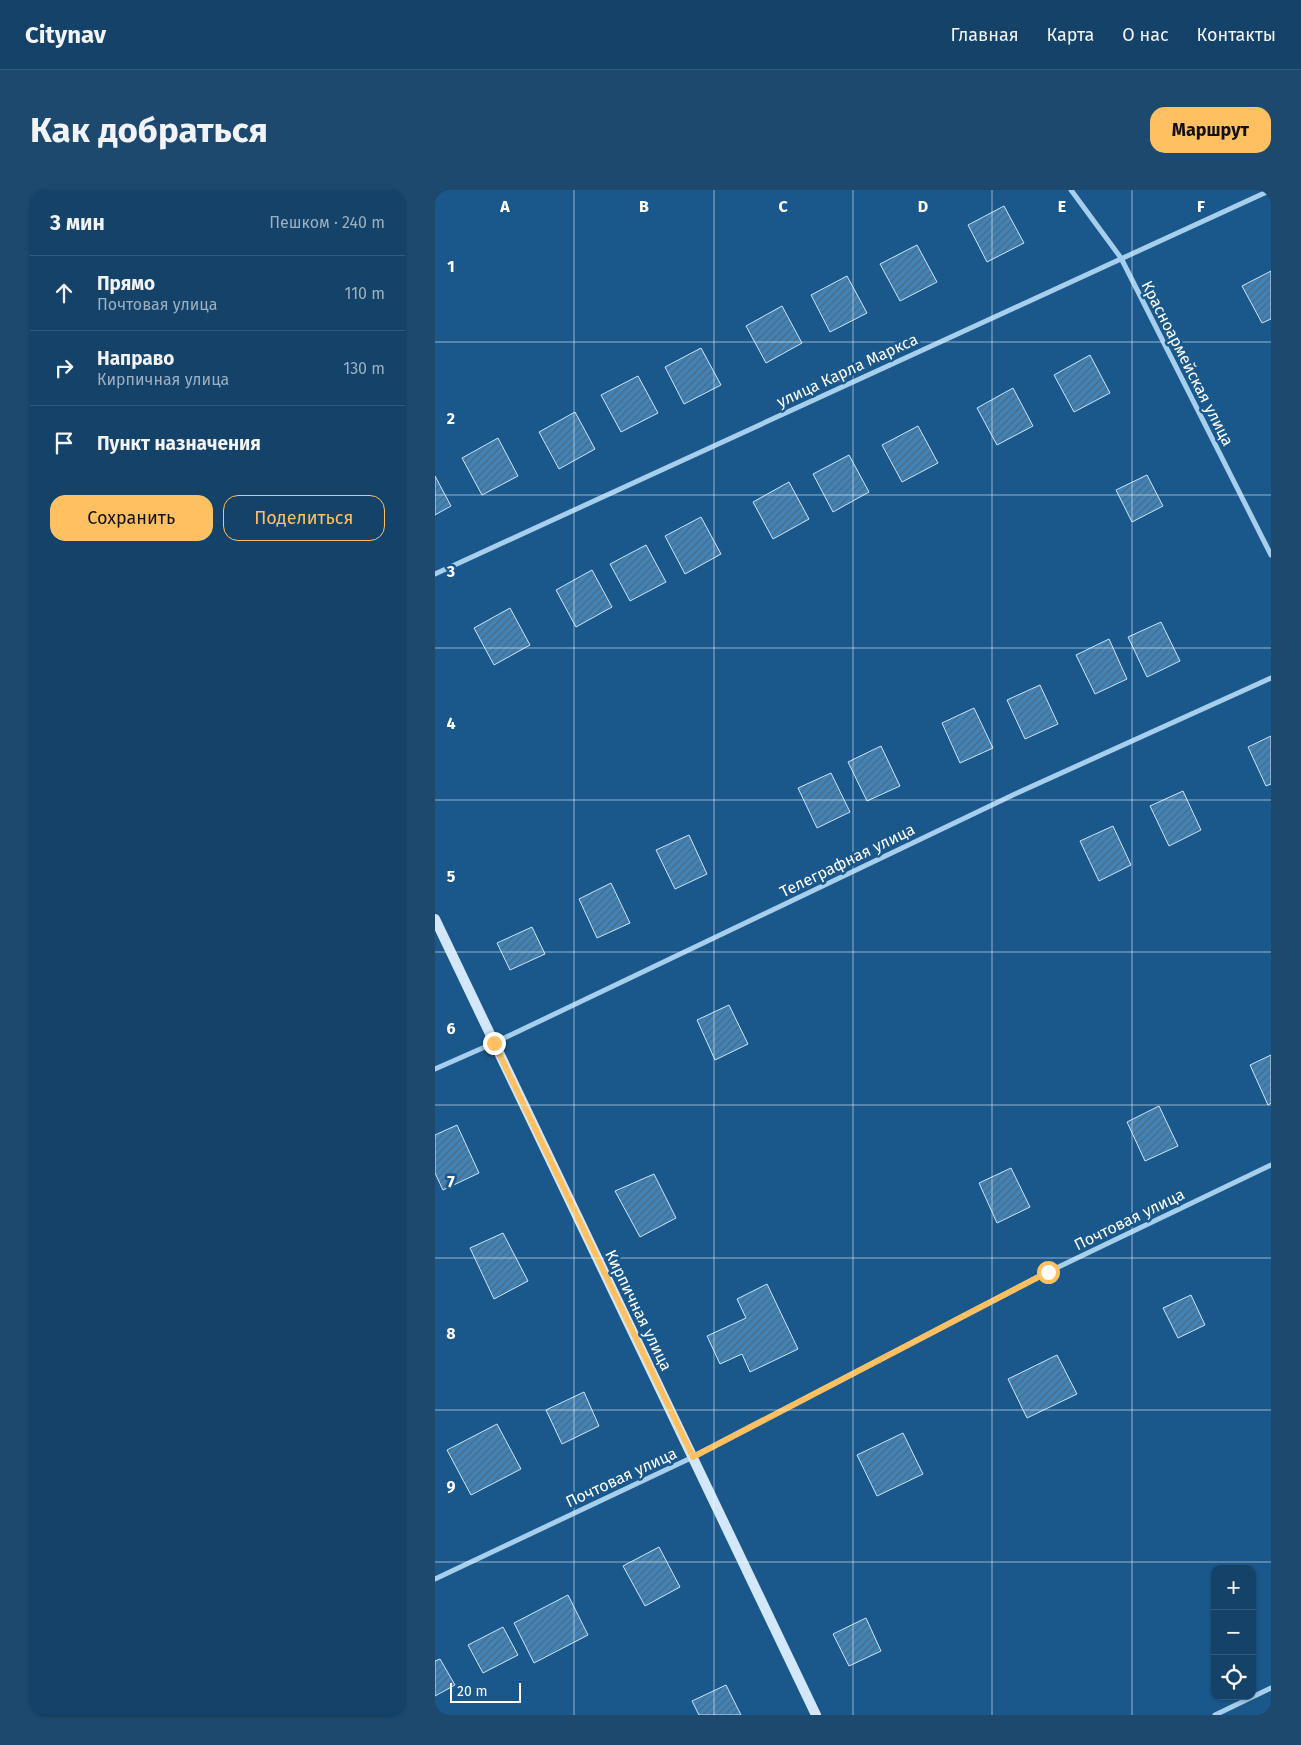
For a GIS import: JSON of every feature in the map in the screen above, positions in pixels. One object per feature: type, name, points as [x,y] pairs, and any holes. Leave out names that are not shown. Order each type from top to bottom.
[{"type":"street","name":"Красноармейская улица","points":[[1071,190],[1121,258],[1271,555]]},
{"type":"street","name":"улица Карла Маркса","points":[[435,574],[1271,190]]},
{"type":"street","name":"Телеграфная улица","points":[[435,1069],[494,1043],[1015,794],[1271,678]]},
{"type":"street","name":"Кирпичная улица","points":[[435,918],[816,1715]]},
{"type":"street","name":"Почтовая улица","points":[[435,1579],[693,1457],[1048,1272],[1271,1165]]},
{"type":"street","points":[[1215,1715],[1271,1688]]},
{"type":"building","points":[[1004,206],[1024,243],[987,262],[968,225]]},
{"type":"building","points":[[917,245],[937,282],[900,301],[880,264]]},
{"type":"building","points":[[1271,271],[1271,319],[1262,323],[1242,286]]},
{"type":"building","points":[[847,276],[867,313],[830,332],[811,295]]},
{"type":"building","points":[[782,306],[802,343],[766,363],[746,326]]},
{"type":"building","points":[[701,348],[721,385],[684,404],[665,367]]},
{"type":"building","points":[[1090,355],[1110,393],[1074,412],[1054,375]]},
{"type":"building","points":[[638,376],[658,413],[621,432],[601,395]]},
{"type":"building","points":[[1013,388],[1033,426],[997,445],[977,408]]},
{"type":"building","points":[[575,412],[595,449],[559,469],[539,432]]},
{"type":"building","points":[[918,426],[938,463],[902,482],[882,445]]},
{"type":"building","points":[[498,438],[518,476],[482,495],[462,458]]},
{"type":"building","points":[[849,455],[869,492],[833,512],[813,474]]},
{"type":"building","points":[[1147,475],[1163,506],[1132,522],[1116,490]]},
{"type":"building","points":[[435,476],[451,506],[435,515]]},
{"type":"building","points":[[789,482],[809,519],[773,539],[753,502]]},
{"type":"building","points":[[701,517],[721,554],[685,574],[665,536]]},
{"type":"building","points":[[646,545],[666,582],[630,601],[610,564]]},
{"type":"building","points":[[592,570],[612,607],[576,627],[556,590]]},
{"type":"building","points":[[510,608],[530,645],[494,665],[474,628]]},
{"type":"building","points":[[1161,622],[1180,661],[1147,677],[1128,637]]},
{"type":"building","points":[[1109,639],[1127,679],[1095,694],[1076,655]]},
{"type":"building","points":[[1040,685],[1058,724],[1025,739],[1007,700]]},
{"type":"building","points":[[974,708],[993,748],[960,763],[942,723]]},
{"type":"building","points":[[1271,736],[1271,784],[1266,786],[1248,747]]},
{"type":"building","points":[[881,746],[900,786],[867,801],[848,762]]},
{"type":"building","points":[[831,773],[850,812],[817,828],[798,788]]},
{"type":"building","points":[[1183,791],[1201,830],[1169,846],[1150,806]]},
{"type":"building","points":[[1113,826],[1131,865],[1099,881],[1080,841]]},
{"type":"building","points":[[689,835],[707,874],[675,889],[656,850]]},
{"type":"building","points":[[611,883],[630,923],[597,938],[579,899]]},
{"type":"building","points":[[532,927],[545,954],[510,970],[497,943]]},
{"type":"building","points":[[729,1005],[748,1044],[715,1060],[697,1020]]},
{"type":"building","points":[[1271,1055],[1271,1103],[1268,1105],[1250,1065]]},
{"type":"building","points":[[1159,1106],[1178,1146],[1145,1161],[1127,1122]]},
{"type":"building","points":[[457,1125],[479,1173],[443,1190],[435,1173],[435,1135]]},
{"type":"building","points":[[1011,1168],[1030,1207],[997,1223],[979,1183]]},
{"type":"building","points":[[654,1174],[676,1218],[640,1237],[615,1191]]},
{"type":"building","points":[[503,1233],[528,1281],[494,1299],[470,1248]]},
{"type":"building","points":[[767,1284],[798,1349],[750,1372],[742,1354],[720,1364],[707,1336],[746,1318],[737,1299]]},
{"type":"building","points":[[1191,1295],[1205,1325],[1178,1338],[1163,1308]]},
{"type":"building","points":[[1057,1355],[1077,1394],[1027,1418],[1008,1379]]},
{"type":"building","points":[[584,1392],[599,1426],[562,1444],[546,1410]]},
{"type":"building","points":[[497,1424],[521,1469],[471,1495],[447,1450]]},
{"type":"building","points":[[903,1433],[923,1474],[877,1496],[857,1455]]},
{"type":"building","points":[[659,1547],[680,1587],[645,1606],[623,1566]]},
{"type":"building","points":[[568,1595],[588,1635],[534,1663],[514,1623]]},
{"type":"building","points":[[866,1618],[881,1651],[849,1666],[833,1634]]},
{"type":"building","points":[[503,1627],[518,1655],[483,1673],[468,1645]]},
{"type":"building","points":[[440,1659],[455,1685],[435,1696],[435,1661]]},
{"type":"building","points":[[726,1685],[741,1715],[699,1715],[692,1701]]},
{"type":"route","points":[[494,1043],[693,1457],[1048,1272]]}]
